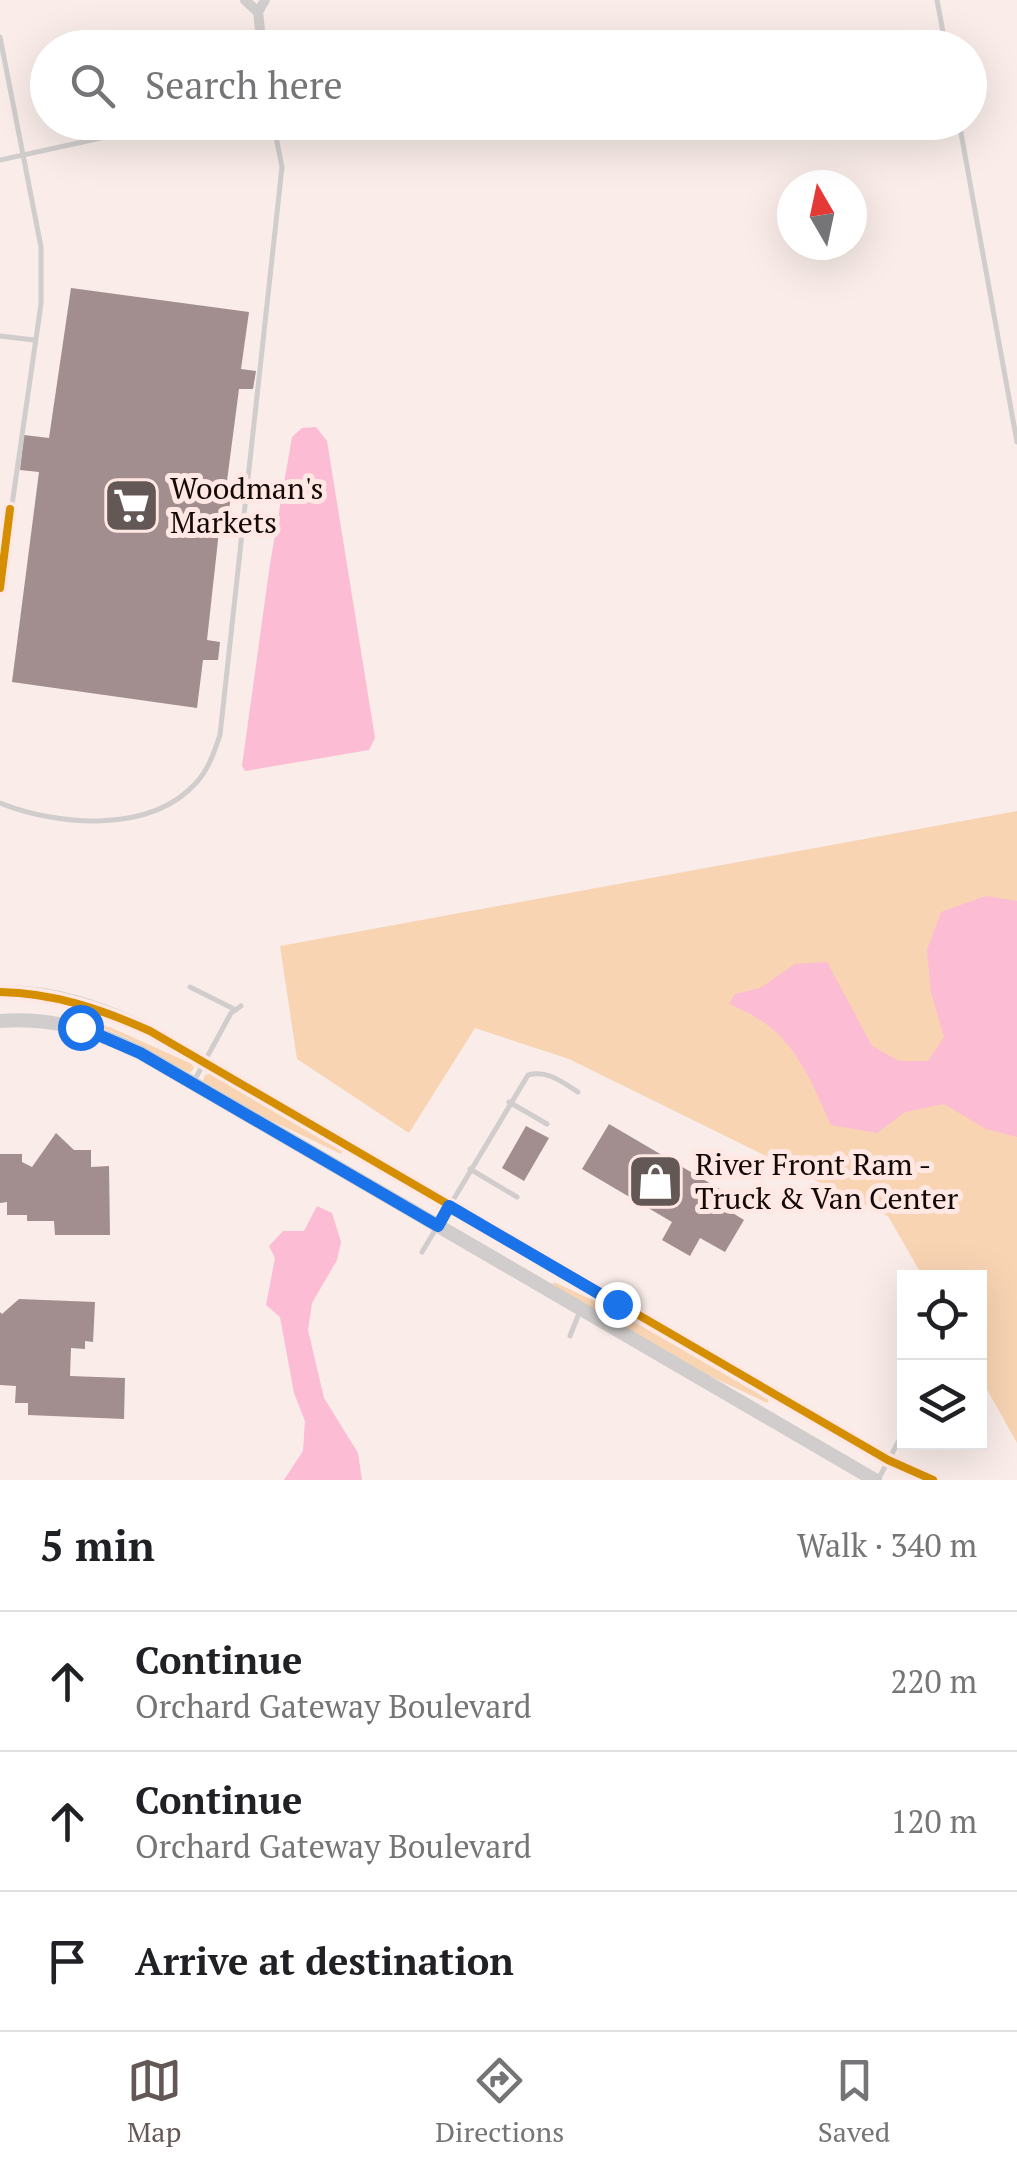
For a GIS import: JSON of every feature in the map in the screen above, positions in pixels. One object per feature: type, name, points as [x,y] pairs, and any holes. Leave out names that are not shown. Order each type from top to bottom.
[{"type":"street","points":[[245,0],[258,12]]},
{"type":"street","points":[[260,30],[258,12],[264,0]]},
{"type":"street","points":[[0,992],[51,996],[86,1004],[150,1031],[888,1460],[933,1480]]},
{"type":"street","points":[[0,1021],[46,1020],[80,1027],[140,1053],[876,1480]]},
{"type":"lane","points":[[937,0],[943,30]]},
{"type":"lane","points":[[0,38],[41,248],[41,304],[0,588]]},
{"type":"lane","points":[[0,160],[92,140]]},
{"type":"lane","points":[[0,803],[37,816],[81,821],[151,812],[189,790],[208,768],[220,735],[282,167],[277,140]]},
{"type":"lane","points":[[962,140],[1017,442]]},
{"type":"lane","points":[[0,336],[34,340]]},
{"type":"lane","points":[[0,508],[10,509]]},
{"type":"lane","points":[[190,987],[238,1008],[193,1084]]},
{"type":"lane","points":[[422,1252],[528,1075],[539,1072],[578,1092]]},
{"type":"lane","points":[[510,1102],[547,1124]]},
{"type":"lane","points":[[470,1169],[517,1197]]},
{"type":"lane","points":[[570,1336],[581,1310]]},
{"type":"lane","points":[[876,1480],[897,1444]]},
{"type":"shaded area","points":[[316,427],[327,441],[375,738],[369,750],[245,771],[242,766],[270,564],[292,437],[302,428]]},
{"type":"shaded area","points":[[1017,811],[1017,1443],[987,1389],[987,1270],[919,1270],[888,1216],[569,1059],[475,1028],[409,1133],[297,1059],[280,946]]},
{"type":"shaded area","points":[[986,896],[1017,901],[1017,1137],[986,1129],[944,1104],[905,1112],[877,1133],[831,1125],[794,1052],[767,1025],[729,1004],[735,994],[760,988],[795,964],[827,962],[872,1046],[899,1061],[928,1061],[944,1037],[931,992],[927,950],[941,912]]},
{"type":"shaded area","points":[[76,1017],[112,1028],[194,1068],[190,1073],[127,1038]]},
{"type":"shaded area","points":[[210,1074],[342,1151],[341,1154],[270,1120],[203,1081]]},
{"type":"shaded area","points":[[317,1206],[332,1213],[341,1242],[337,1260],[312,1303],[308,1330],[324,1398],[358,1453],[362,1480],[284,1480],[303,1451],[305,1421],[294,1393],[280,1317],[266,1305],[275,1258],[269,1246],[283,1231],[304,1231]]},
{"type":"shaded area","points":[[554,1282],[612,1309],[769,1400],[767,1403],[708,1375],[552,1285]]},
{"type":"building","name":"Woodman's Markets","points":[[71,288],[249,312],[241,369],[256,371],[253,389],[239,389],[225,496],[231,496],[226,531],[219,531],[207,640],[220,642],[218,660],[203,660],[197,708],[12,682],[39,472],[20,470],[24,435],[49,438]]},
{"type":"building","name":"River Front Ram - Truck & Van Center","points":[[609,1124],[730,1195],[723,1207],[744,1220],[725,1252],[700,1238],[690,1256],[662,1240],[672,1222],[582,1169]]},
{"type":"building","points":[[526,1126],[549,1138],[524,1181],[502,1168]]},
{"type":"building","points":[[56,1133],[74,1150],[91,1150],[91,1167],[109,1166],[110,1235],[55,1235],[54,1221],[27,1221],[27,1215],[7,1215],[7,1202],[0,1203],[0,1154],[22,1154],[22,1162],[32,1167]]},
{"type":"building","points":[[19,1299],[95,1302],[93,1342],[85,1341],[85,1349],[71,1348],[70,1376],[125,1378],[124,1419],[28,1415],[28,1403],[15,1403],[16,1386],[0,1385],[0,1312]]},
{"type":"transit line","points":[[0,588],[10,509]]},
{"type":"transit line","points":[[0,992],[39,995],[77,1004],[150,1031],[888,1460],[933,1480]]},
{"type":"place","name":"Woodman's Markets","points":[[131,506]]},
{"type":"place","name":"River Front Ram - Truck & Van Center","points":[[656,1182]]},
{"type":"route","points":[[80,1027],[140,1053],[438,1226],[449,1206],[617,1304]]}]
